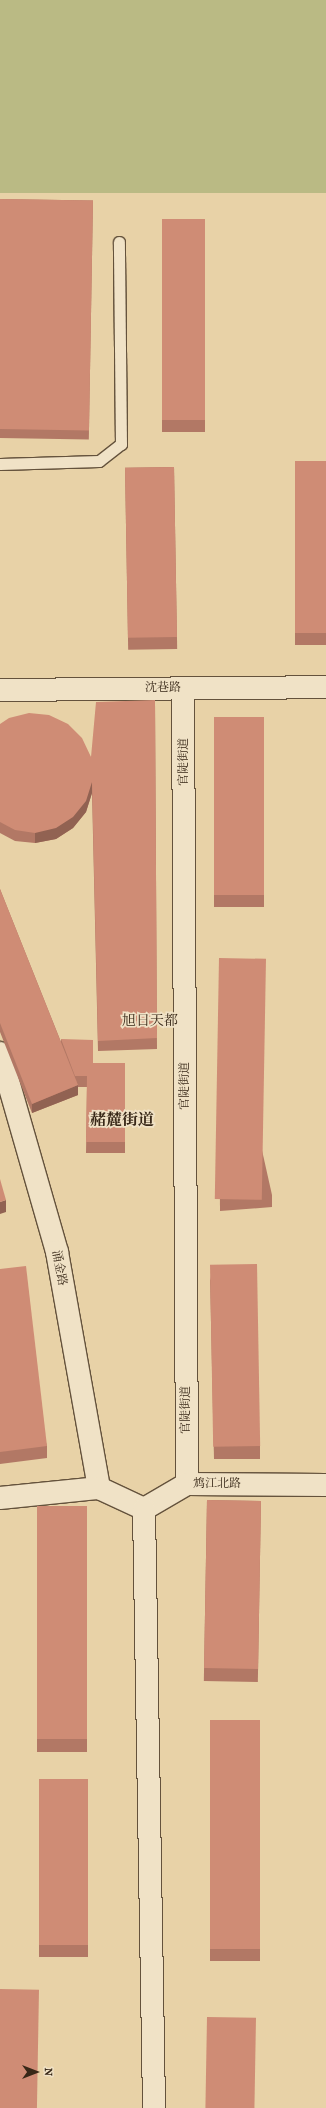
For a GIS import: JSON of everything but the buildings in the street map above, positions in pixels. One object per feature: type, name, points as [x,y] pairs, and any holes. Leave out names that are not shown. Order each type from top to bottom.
[{"type":"street","name":"沈巷路","points":[[0,690],[326,687]]},
{"type":"street","name":"官陡街道","points":[[183,688],[187,1484]]},
{"type":"street","name":"涌金路","points":[[0,1053],[57,1252],[99,1488]]},
{"type":"street","name":"鸩江北路","points":[[144,1509],[187,1484],[326,1485]]},
{"type":"street","points":[[0,1498],[99,1488],[144,1509],[154,2108]]},
{"type":"lane","points":[[0,464],[99,461],[121,444],[119,242]]},
{"type":"green space","points":[[0,0],[326,0],[326,193],[0,193]]},
{"type":"district","name":"旭日天都","points":[[150,1021]]},
{"type":"district","name":"赭麓街道","points":[[122,1120]]}]
